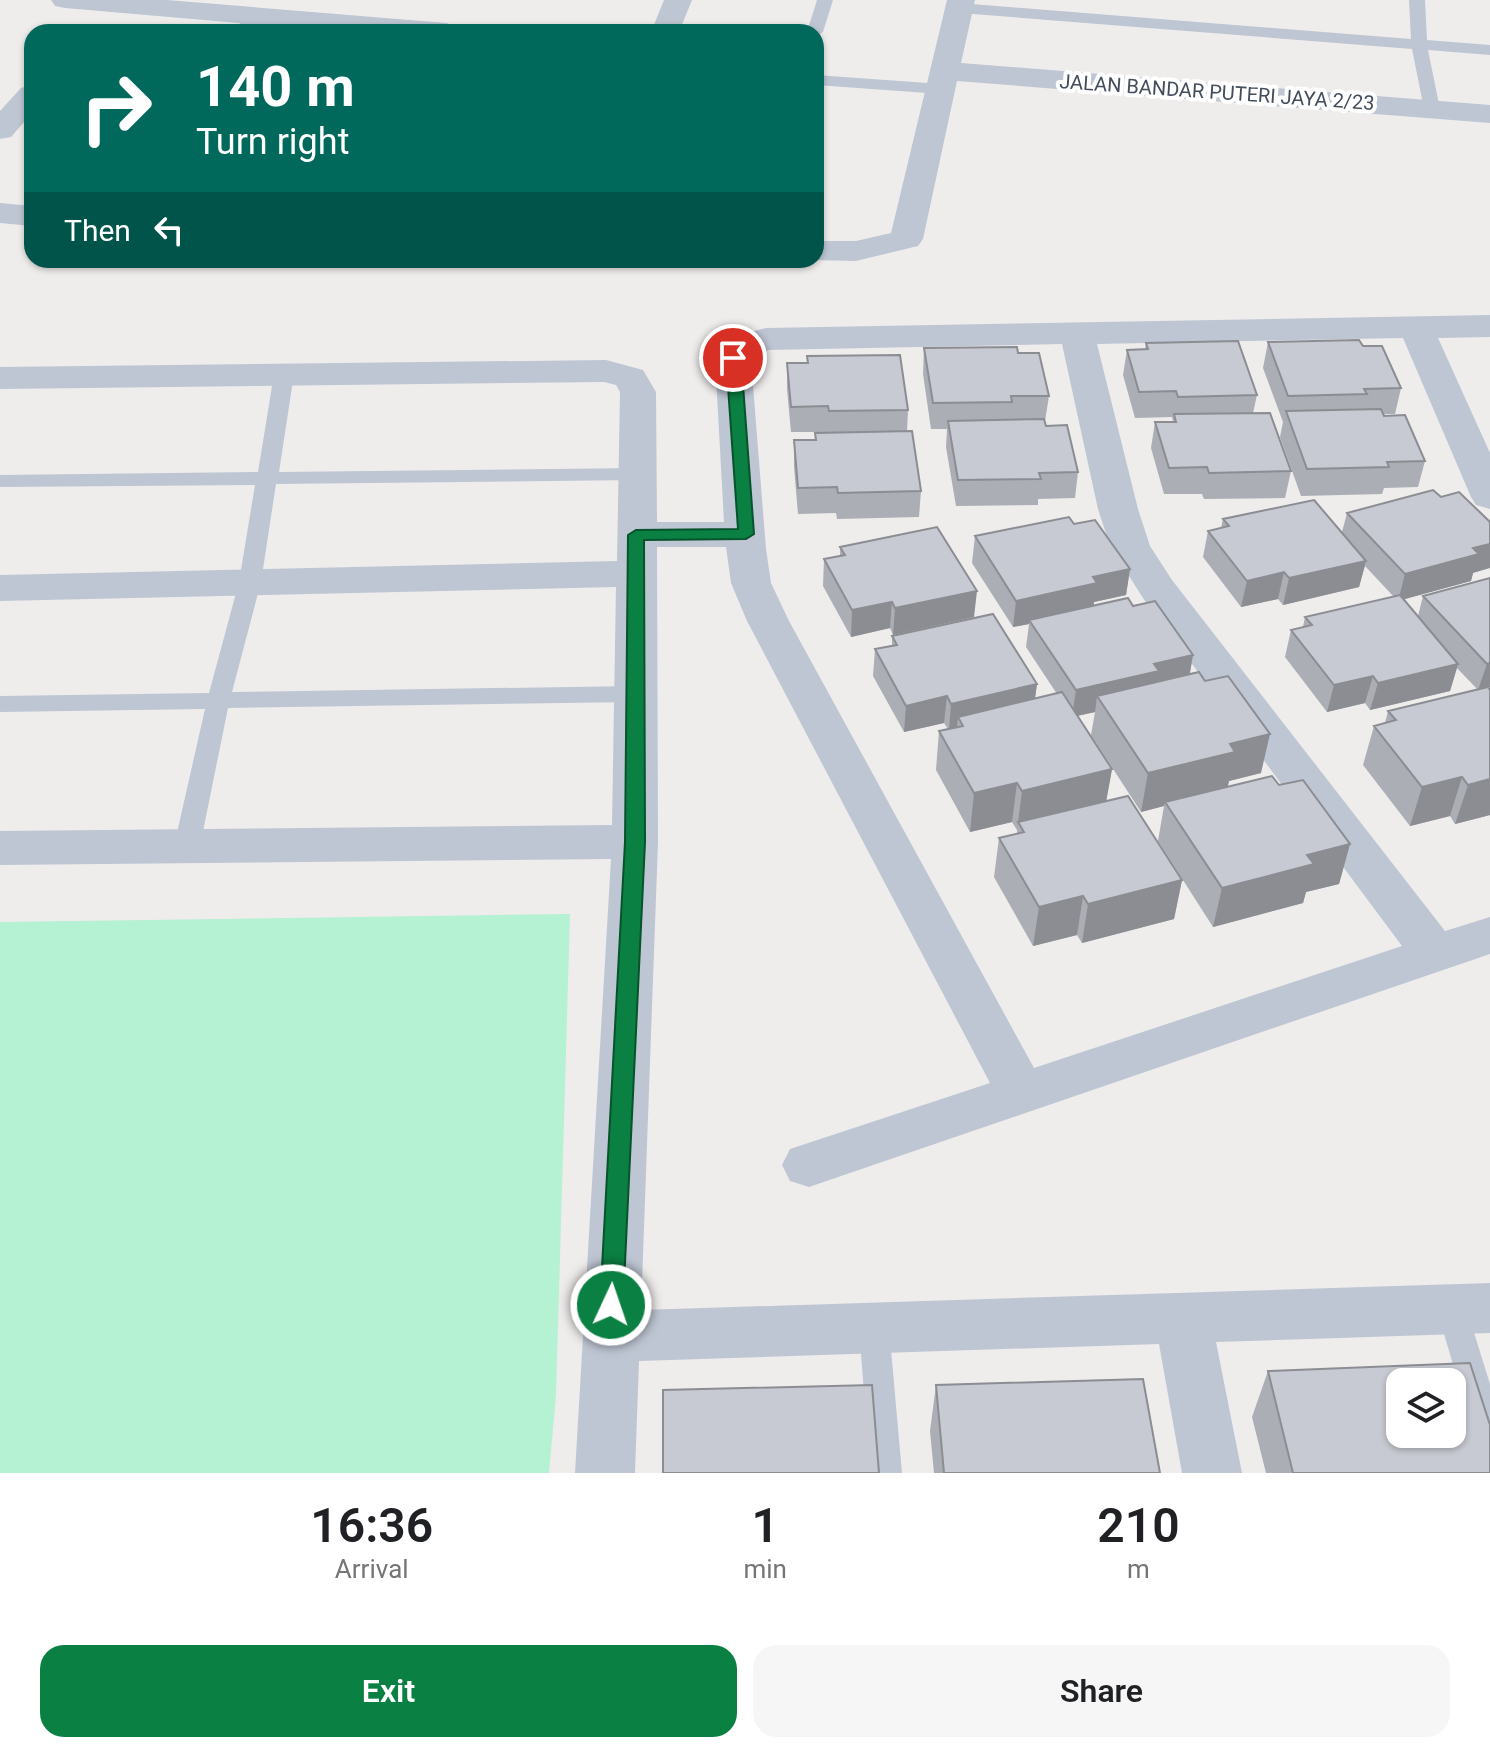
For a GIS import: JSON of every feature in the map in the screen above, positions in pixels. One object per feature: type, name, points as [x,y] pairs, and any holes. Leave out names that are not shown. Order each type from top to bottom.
[{"type":"street","points":[[65,0],[325,24]]},
{"type":"street","points":[[668,24],[678,0]]},
{"type":"street","points":[[95,24],[113,4]]},
{"type":"street","points":[[824,251],[856,251],[906,239],[960,4]]},
{"type":"street","name":"JALAN BANDAR PUTERI JAYA 2/23","points":[[943,80],[1490,114]]},
{"type":"street","points":[[0,130],[24,103]]},
{"type":"street","points":[[0,213],[24,215]]},
{"type":"street","points":[[1022,1094],[768,621],[751,583],[733,358],[744,346],[766,339],[1490,326]]},
{"type":"street","points":[[1416,327],[1490,497]]},
{"type":"street","points":[[1077,333],[1118,509],[1130,546],[1157,589],[1434,953]]},
{"type":"street","points":[[0,378],[606,371],[630,378],[638,392],[635,842],[605,1473]]},
{"type":"street","points":[[0,588],[250,582],[636,554],[746,534]]},
{"type":"street","points":[[0,848],[635,842]]},
{"type":"street","points":[[809,1165],[1490,935]]},
{"type":"street","points":[[610,1336],[1471,1309]]},
{"type":"street","points":[[1183,1318],[1212,1473]]},
{"type":"lane","points":[[818,24],[825,0]]},
{"type":"lane","points":[[1417,0],[1419,44],[1432,109]]},
{"type":"lane","points":[[960,4],[1490,50]]},
{"type":"lane","points":[[824,80],[943,80]]},
{"type":"lane","points":[[187,846],[218,702],[250,582],[284,374]]},
{"type":"lane","points":[[0,481],[639,474]]},
{"type":"lane","points":[[0,704],[635,694]]},
{"type":"lane","points":[[1471,1309],[1490,1436]]},
{"type":"lane","points":[[874,1327],[886,1473]]},
{"type":"green space","points":[[570,914],[556,1395],[549,1473],[0,1473],[0,922]]},
{"type":"building","points":[[1359,340],[1363,346],[1382,346],[1401,388],[1364,389],[1367,394],[1288,396],[1268,342]]},
{"type":"building","points":[[1238,341],[1257,395],[1178,397],[1176,391],[1139,392],[1127,350],[1148,349],[1146,343]]},
{"type":"building","points":[[1017,347],[1018,353],[1039,353],[1049,396],[1011,396],[1012,402],[933,403],[924,348]]},
{"type":"building","points":[[900,355],[908,410],[829,411],[828,406],[791,407],[787,363],[808,363],[807,356]]},
{"type":"building","points":[[1381,409],[1384,416],[1405,415],[1425,461],[1387,462],[1389,467],[1307,469],[1286,411]]},
{"type":"building","points":[[1270,413],[1291,471],[1209,473],[1207,467],[1169,468],[1155,422],[1176,422],[1174,414]]},
{"type":"building","points":[[1044,419],[1046,426],[1067,425],[1078,472],[1039,473],[1041,479],[958,480],[948,421]]},
{"type":"building","points":[[912,431],[921,491],[838,493],[837,487],[798,488],[794,440],[816,440],[815,433]]},
{"type":"building","points":[[1433,490],[1441,497],[1459,492],[1490,522],[1490,544],[1473,548],[1479,554],[1405,574],[1347,513]]},
{"type":"building","points":[[1314,500],[1366,561],[1289,578],[1284,572],[1247,581],[1208,531],[1229,526],[1223,519]]},
{"type":"building","points":[[1069,517],[1074,524],[1095,520],[1130,569],[1093,577],[1097,583],[1016,601],[975,536]]},
{"type":"building","points":[[937,527],[977,591],[895,608],[892,602],[852,610],[824,559],[845,555],[840,547]]},
{"type":"building","points":[[1490,578],[1490,663],[1487,664],[1423,596]]},
{"type":"building","points":[[1400,595],[1458,664],[1378,683],[1373,676],[1334,685],[1291,630],[1312,625],[1305,617]]},
{"type":"building","points":[[1128,598],[1133,606],[1155,601],[1193,655],[1154,664],[1159,671],[1076,690],[1029,620]]},
{"type":"building","points":[[993,614],[1037,684],[951,704],[947,696],[906,706],[875,649],[897,645],[892,636]]},
{"type":"building","points":[[1199,672],[1205,681],[1228,676],[1270,734],[1230,744],[1235,752],[1148,773],[1097,696]]},
{"type":"building","points":[[1488,687],[1490,779],[1468,785],[1462,777],[1422,787],[1374,726],[1396,720],[1388,711]]},
{"type":"building","points":[[1062,692],[1112,769],[1022,791],[1017,783],[974,793],[939,731],[963,726],[958,717]]},
{"type":"building","points":[[1272,776],[1279,785],[1303,780],[1350,844],[1307,855],[1314,864],[1222,888],[1165,802]]},
{"type":"building","points":[[1128,796],[1182,880],[1088,904],[1083,896],[1039,907],[999,838],[1024,832],[1018,822]]},
{"type":"building","points":[[1470,1363],[1490,1425],[1490,1473],[1293,1473],[1268,1371]]},
{"type":"building","points":[[1143,1379],[1160,1473],[944,1473],[936,1385]]},
{"type":"building","points":[[872,1385],[879,1473],[663,1473],[663,1390]]},
{"type":"route","points":[[611,1305],[635,842],[636,535],[746,534],[733,358]]}]
